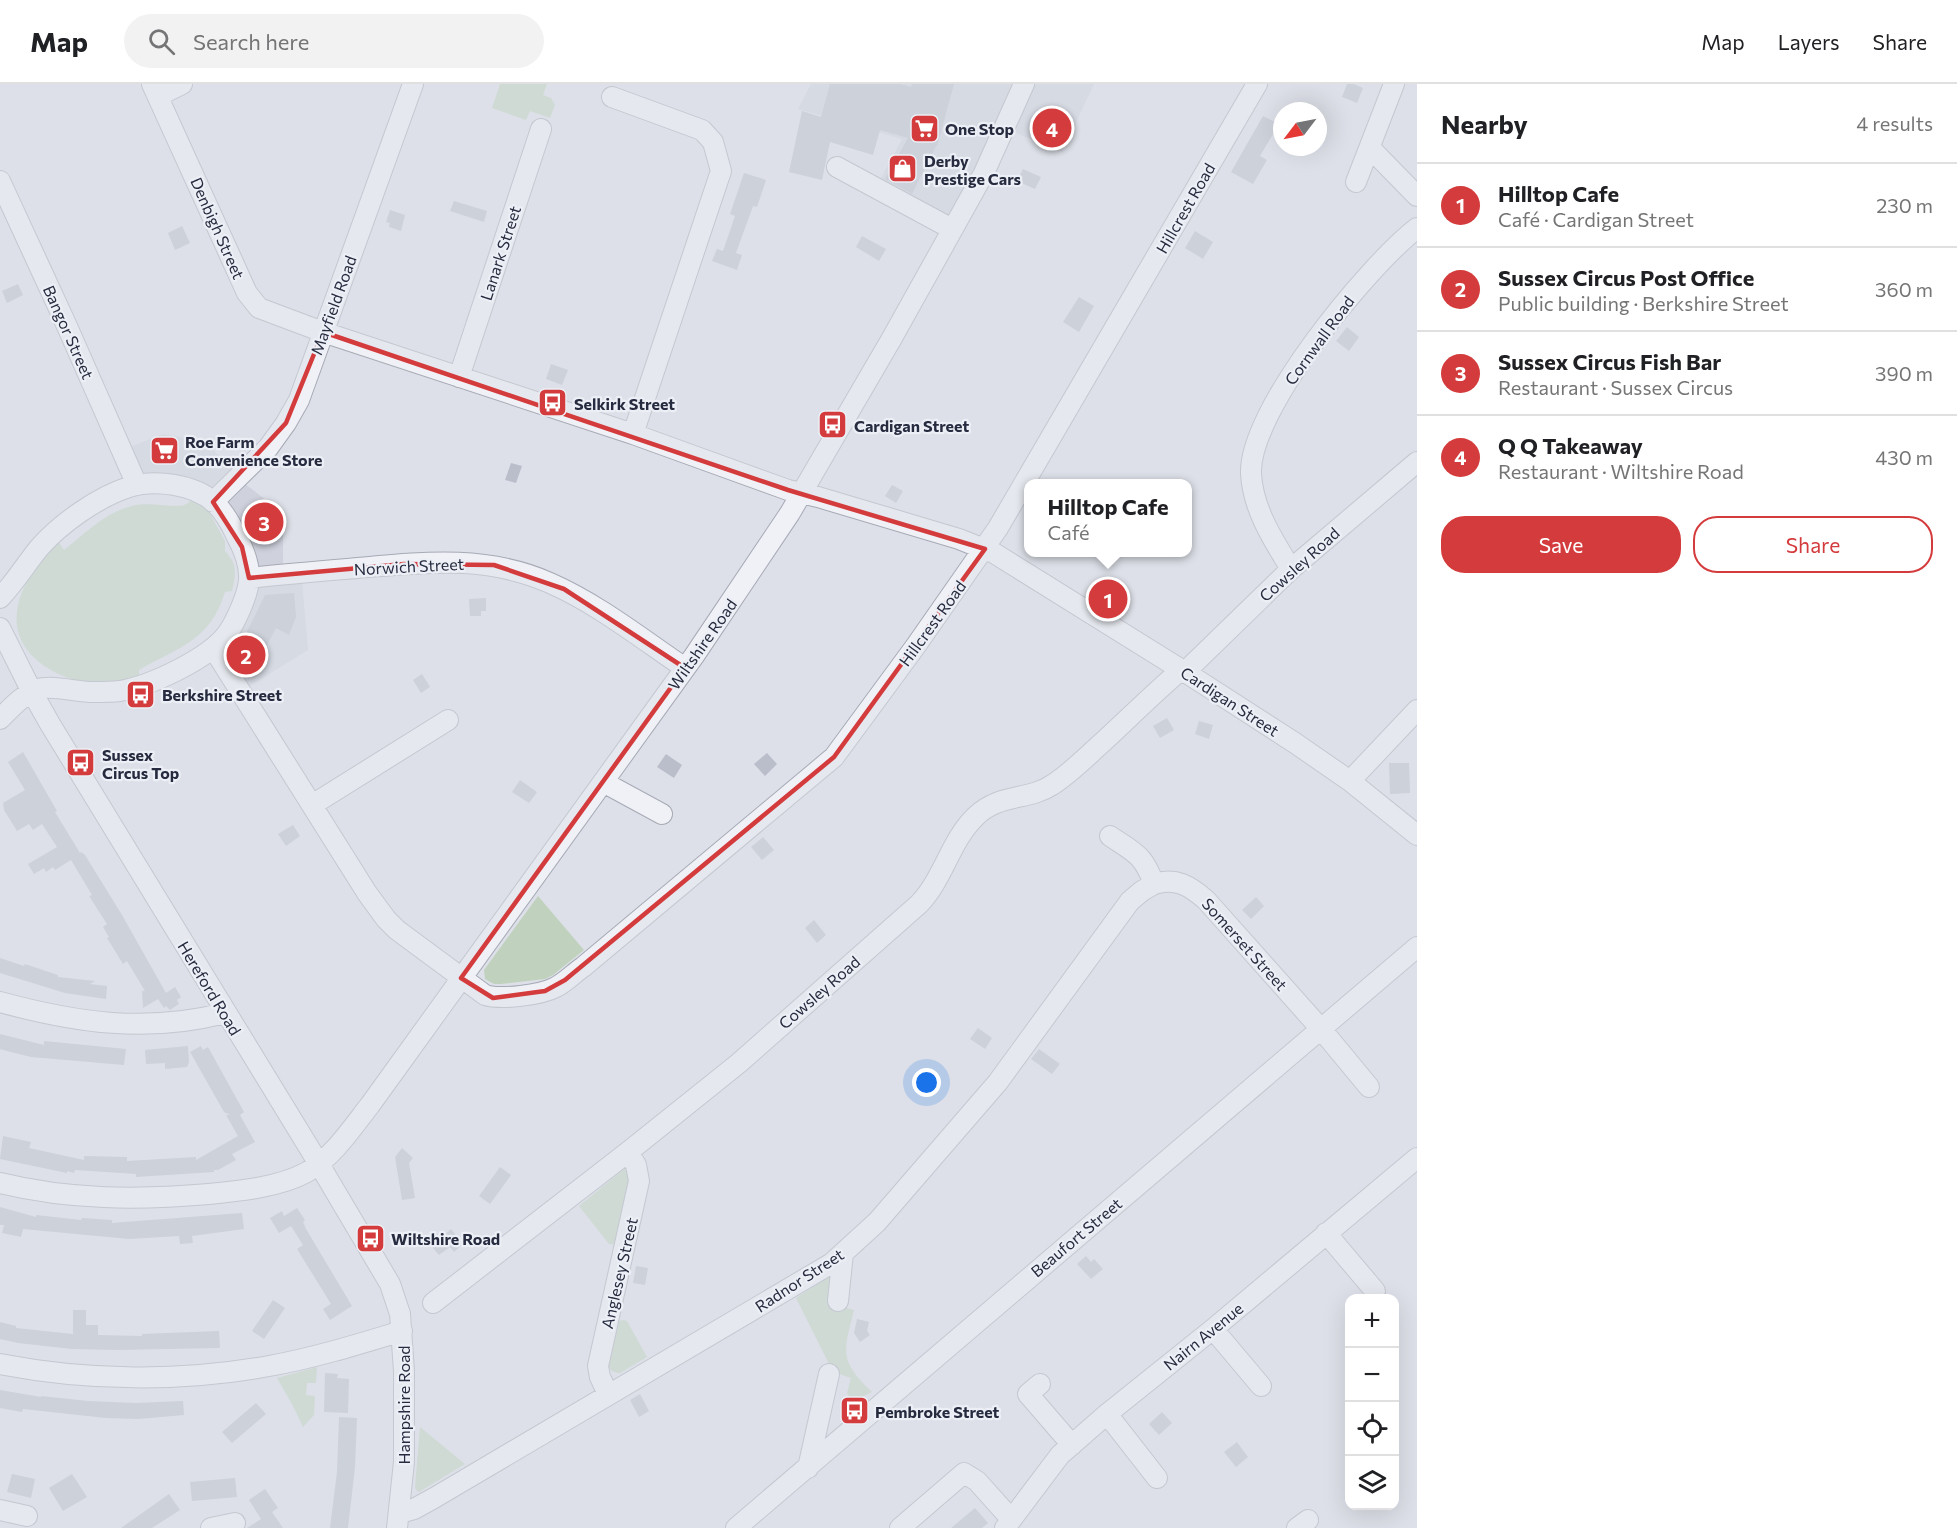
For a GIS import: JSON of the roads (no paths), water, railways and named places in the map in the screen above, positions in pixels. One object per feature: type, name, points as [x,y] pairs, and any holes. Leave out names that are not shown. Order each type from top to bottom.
[{"type":"street","points":[[155,90],[182,84]]},
{"type":"street","name":"Mayfield Road","points":[[213,502],[268,448],[299,400],[413,84]]},
{"type":"street","name":"Wiltshire Road","points":[[0,1184],[78,1197],[111,1198],[189,1195],[255,1188],[296,1177],[319,1164],[343,1139],[370,1106],[739,592],[802,493],[870,377],[984,173],[1024,84]]},
{"type":"street","name":"Hillcrest Road","points":[[1026,479],[1257,84]]},
{"type":"street","points":[[1356,182],[1394,84]]},
{"type":"street","name":"Denbigh Street","points":[[155,90],[247,292],[259,308],[322,332]]},
{"type":"street","points":[[612,97],[702,130],[713,142],[721,171],[633,434]]},
{"type":"street","name":"Lanark Street","points":[[459,377],[541,129]]},
{"type":"street","points":[[1370,147],[1417,196]]},
{"type":"street","points":[[837,167],[952,229]]},
{"type":"street","name":"Bangor Street","points":[[0,181],[137,485]]},
{"type":"street","name":"Cornwall Road","points":[[1291,569],[1256,505],[1251,472],[1255,446],[1263,424],[1293,370],[1349,297],[1390,252],[1417,228]]},
{"type":"street","name":"Cardigan Street","points":[[322,332],[633,434],[788,490],[950,536],[985,549],[1184,671],[1286,737],[1350,781],[1417,835]]},
{"type":"street","name":"Cowsley Road","points":[[433,1303],[739,1063],[919,904],[935,883],[960,834],[978,814],[1002,800],[1040,791],[1076,767],[1184,671],[1291,569],[1417,462]]},
{"type":"street","name":"Hillcrest Road","points":[[461,978],[493,998],[517,996],[556,987],[583,967],[834,757],[985,549],[1024,482]]},
{"type":"street","points":[[0,598],[40,548],[69,521],[108,496],[137,485],[169,484],[202,495],[213,502],[242,547],[249,578],[231,628],[221,642],[177,670],[127,690],[92,692],[43,687],[32,692],[0,719]]},
{"type":"street","name":"Norwich Street","points":[[249,578],[422,562],[494,565],[533,576],[564,589],[685,668]]},
{"type":"street","name":"Hereford Road","points":[[0,628],[32,692],[390,1284]]},
{"type":"street","points":[[213,648],[386,919],[397,930],[461,978]]},
{"type":"street","points":[[1350,781],[1417,710]]},
{"type":"street","points":[[312,805],[448,720]]},
{"type":"street","points":[[603,782],[662,814]]},
{"type":"street","points":[[1110,836],[1141,857],[1155,884]]},
{"type":"street","name":"Somerset Street","points":[[1155,884],[1168,881],[1179,882],[1193,888],[1242,938],[1369,1088]]},
{"type":"street","name":"Radnor Street","points":[[398,1520],[818,1272],[843,1253],[877,1222],[991,1090],[1034,1036],[1130,901],[1155,884]]},
{"type":"street","name":"Beaufort Street","points":[[736,1528],[1417,947]]},
{"type":"street","points":[[0,1002],[61,1018],[109,1023],[172,1022],[225,1013]]},
{"type":"street","name":"Anglesey Street","points":[[608,1394],[600,1377],[598,1366],[639,1181],[636,1165],[628,1152]]},
{"type":"street","name":"Nairn Avenue","points":[[1008,1524],[1060,1455],[1417,1158]]},
{"type":"street","points":[[1326,1233],[1375,1291]]},
{"type":"street","points":[[838,1301],[843,1253]]},
{"type":"street","name":"Hampshire Road","points":[[390,1284],[400,1314],[402,1331],[405,1428],[398,1520]]},
{"type":"street","points":[[1213,1329],[1261,1386]]},
{"type":"street","points":[[0,1364],[40,1371],[90,1375],[151,1377],[210,1374],[286,1363],[402,1331]]},
{"type":"street","points":[[808,1468],[830,1374]]},
{"type":"street","points":[[1040,1384],[1028,1394],[1072,1445]]},
{"type":"street","points":[[1107,1414],[1157,1478]]},
{"type":"street","points":[[900,1528],[964,1473],[977,1481],[1008,1524]]},
{"type":"street","points":[[0,1510],[27,1516]]},
{"type":"street","points":[[211,1528],[236,1523]]},
{"type":"place","name":"One Stop","points":[[924,128]]},
{"type":"place","name":"Q Q Takeaway","points":[[1052,128]]},
{"type":"place","name":"Derby Prestige Cars","points":[[903,169]]},
{"type":"place","name":"Selkirk Street","points":[[553,403]]},
{"type":"place","name":"Cardigan Street","points":[[833,425]]},
{"type":"place","name":"Roe Farm Convenience Store","points":[[164,450]]},
{"type":"place","name":"Sussex Circus Fish Bar","points":[[264,522]]},
{"type":"place","name":"Hilltop Cafe","points":[[1108,599]]},
{"type":"place","name":"Sussex Circus Post Office","points":[[246,655]]},
{"type":"place","name":"Berkshire Street","points":[[141,694]]},
{"type":"place","name":"Sussex Circus Top","points":[[81,763]]},
{"type":"place","name":"Wiltshire Road","points":[[370,1238]]},
{"type":"place","name":"Pembroke Street","points":[[854,1411]]}]
